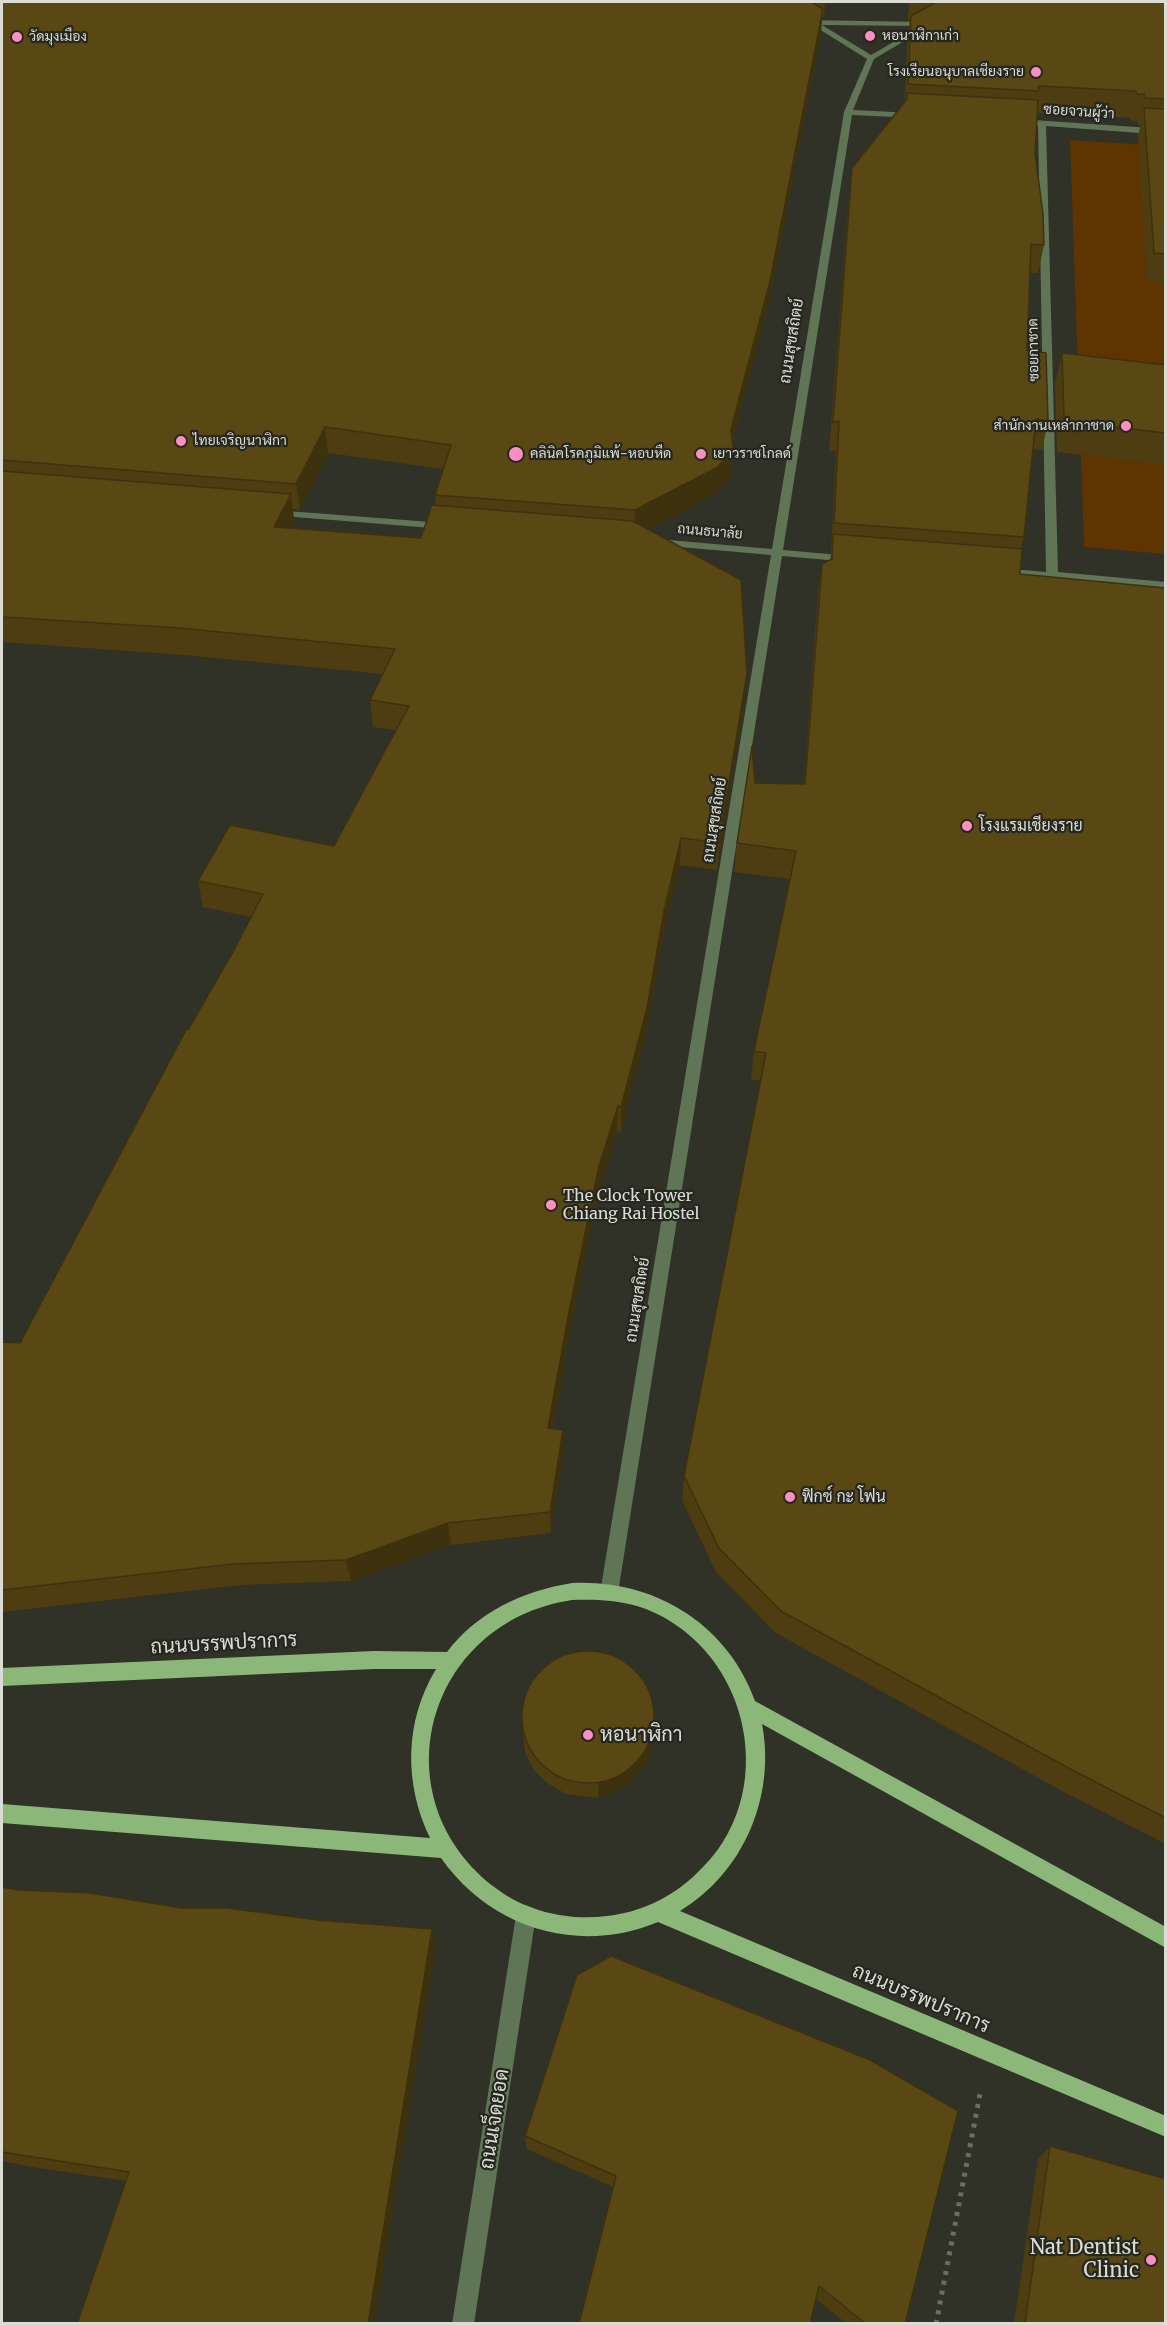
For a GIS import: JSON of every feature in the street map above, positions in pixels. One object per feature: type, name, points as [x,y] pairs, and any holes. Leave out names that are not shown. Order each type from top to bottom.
[{"type":"main road","points":[[609,1593],[655,1605],[697,1629],[729,1665],[752,1709],[760,1768],[746,1826],[710,1877],[659,1912],[616,1925],[570,1925],[526,1915],[479,1887],[443,1849],[423,1802],[417,1751],[427,1703],[449,1660],[481,1628],[520,1605],[563,1594],[609,1593]]},
{"type":"main road","name":"ถนนบรรพปราการ","points":[[2,1677],[374,1660],[449,1660]]},
{"type":"main road","points":[[752,1709],[1166,1938]]},
{"type":"main road","points":[[2,1814],[443,1849]]},
{"type":"main road","name":"ถนนบรรพปราการ","points":[[659,1912],[1166,2127]]},
{"type":"street","points":[[789,21],[942,24]]},
{"type":"street","points":[[812,22],[871,58],[930,24]]},
{"type":"street","name":"ถนนสุขสถิตย์","points":[[609,1593],[848,112],[871,58]]},
{"type":"street","points":[[848,112],[927,116]]},
{"type":"street","name":"ซอยจวนผู้ว่า","points":[[1019,122],[1166,132]]},
{"type":"street","name":"ซอยกาชาด","points":[[1041,123],[1052,575]]},
{"type":"street","points":[[263,512],[454,527]]},
{"type":"street","name":"ถนนธนาลัย","points":[[644,541],[863,560]]},
{"type":"street","points":[[993,570],[1166,585]]},
{"type":"street","name":"ถนนเจ็ดยอด","points":[[463,2324],[526,1915]]},
{"type":"path","points":[[936,2324],[988,2052]]},
{"type":"shaded area","points":[[1070,140],[1165,146],[1165,554],[1084,547]]},
{"type":"building","points":[[2,2],[811,2],[823,9],[770,281],[731,429],[733,448],[718,467],[635,510],[435,495],[451,445],[325,427],[296,484],[2,460]]},
{"type":"building","name":"โรงเรียนอนุบาลเชียงราย","points":[[936,2],[1166,2],[1166,99],[1144,98],[1144,94],[1137,94],[1136,91],[1039,86],[1038,91],[908,84],[911,16]]},
{"type":"building","points":[[907,93],[1038,100],[1035,154],[1043,214],[1044,245],[1031,244],[1027,350],[1046,353],[1048,421],[1036,419],[1024,537],[834,523],[839,421],[833,422],[852,168],[907,99]]},
{"type":"building","points":[[1144,108],[1166,109],[1166,254],[1154,253]]},
{"type":"building","points":[[1062,353],[1166,365],[1166,433],[1064,421]]},
{"type":"building","points":[[2,471],[291,494],[274,527],[421,538],[432,505],[633,521],[741,580],[747,673],[719,843],[681,838],[664,911],[647,1008],[621,1107],[618,1106],[599,1166],[568,1317],[548,1428],[563,1430],[550,1512],[448,1523],[346,1560],[234,1564],[2,1590],[2,1342],[20,1343],[186,1030],[233,952],[263,894],[198,881],[230,825],[334,846],[409,706],[370,700],[395,649],[179,628],[2,617]]},
{"type":"building","points":[[833,534],[1022,549],[1020,574],[1166,588],[1166,1818],[1074,1771],[781,1611],[719,1548],[684,1476],[766,1053],[754,1051],[796,851],[737,843],[752,746],[755,783],[805,784],[822,564],[832,559]]},
{"type":"building","name":"หอนาฬิกา","points":[[588,1651],[613,1656],[634,1671],[649,1692],[654,1717],[649,1742],[634,1763],[613,1778],[588,1783],[563,1778],[542,1763],[527,1742],[522,1717],[527,1692],[542,1671],[563,1656]]},
{"type":"building","points":[[2,1887],[18,1890],[90,1893],[182,1908],[227,1908],[318,1920],[432,1929],[368,2324],[77,2324],[129,2172],[2,2152]]},
{"type":"building","points":[[611,1956],[870,2060],[958,2111],[905,2324],[866,2324],[819,2286],[810,2324],[579,2324],[616,2176],[525,2136],[577,1975]]},
{"type":"building","points":[[1050,2146],[1166,2179],[1166,2324],[1025,2324]]},
{"type":"place","name":"หอนาฬิกาเก่า","points":[[870,36]]},
{"type":"place","name":"วัดมุงเมือง","points":[[17,37]]},
{"type":"place","name":"โรงเรียนอนุบาลเชียงราย","points":[[1036,72]]},
{"type":"place","name":"สำนักงานเหล่ากาชาด","points":[[1126,426]]},
{"type":"place","name":"ไทยเจริญนาฬิกา","points":[[181,441]]},
{"type":"place","name":"คลินิคโรคภูมิแพ้-หอบหืด","points":[[516,454]]},
{"type":"place","name":"เยาวราชโกลด์","points":[[701,454]]},
{"type":"place","name":"โรงแรมเชียงราย","points":[[967,826]]},
{"type":"place","name":"The Clock Tower Chiang Rai Hostel","points":[[551,1205]]},
{"type":"place","name":"ฟิกซ์ กะ โฟน","points":[[790,1497]]},
{"type":"place","name":"หอนาฬิกา","points":[[588,1735]]},
{"type":"place","name":"Nat Dentist Clinic","points":[[1151,2260]]}]
